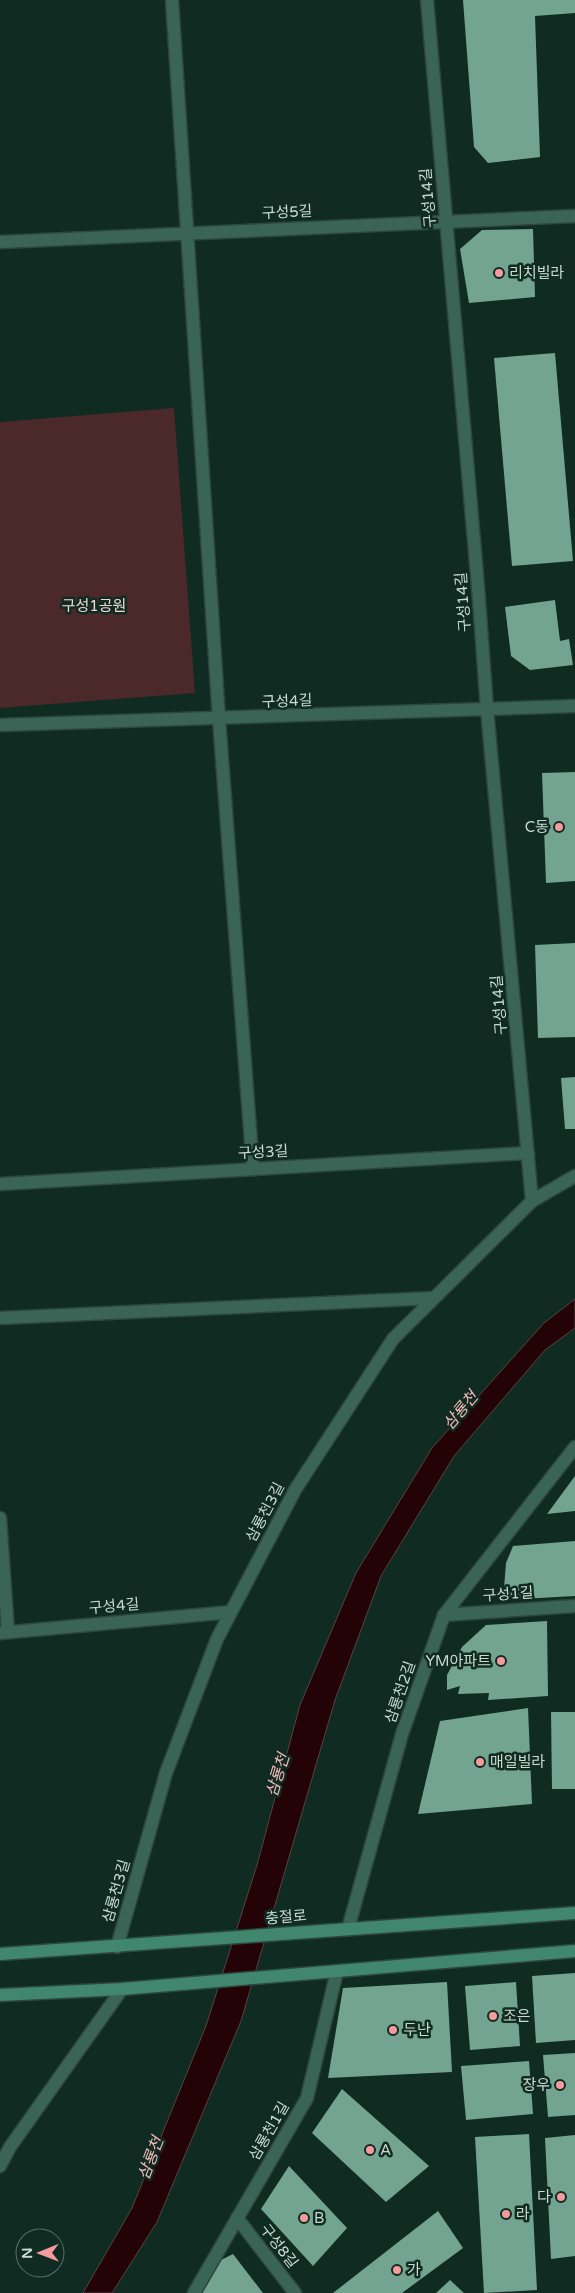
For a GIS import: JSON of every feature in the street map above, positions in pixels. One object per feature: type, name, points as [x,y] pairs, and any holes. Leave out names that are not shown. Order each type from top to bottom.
[{"type":"street","points":[[172,0],[219,719],[253,1169]]},
{"type":"street","name":"구성14길","points":[[427,0],[486,709],[532,1201]]},
{"type":"street","name":"구성5길","points":[[0,242],[446,220],[575,216]]},
{"type":"street","name":"구성4길","points":[[0,725],[575,706]]},
{"type":"street","name":"구성3길","points":[[0,1184],[528,1153]]},
{"type":"street","name":"삼룡천3길","points":[[117,1947],[166,1773],[217,1639],[295,1490],[393,1339],[532,1201],[575,1176]]},
{"type":"street","points":[[0,1318],[434,1298]]},
{"type":"street","name":"삼룡천2길","points":[[348,1929],[402,1734],[444,1615],[575,1447]]},
{"type":"street","points":[[0,1518],[4,1633]]},
{"type":"street","name":"구성1길","points":[[444,1615],[575,1606]]},
{"type":"street","name":"구성4길","points":[[4,1633],[231,1612]]},
{"type":"street","name":"충절로","points":[[0,1954],[575,1914]]},
{"type":"street","points":[[0,1995],[122,1988],[575,1950]]},
{"type":"street","name":"삼룡천1길","points":[[194,2293],[307,2098],[337,1971]]},
{"type":"street","points":[[0,2166],[10,2147],[122,1988]]},
{"type":"street","name":"구성8길","points":[[237,2218],[295,2293]]},
{"type":"green space","name":"구성1공원","points":[[174,408],[195,693],[0,708],[0,422]]},
{"type":"shaded area","points":[[575,1299],[575,1328],[545,1350],[454,1456],[381,1576],[335,1700],[241,2021],[157,2222],[112,2293],[83,2293],[132,2208],[206,2026],[257,1865],[300,1705],[356,1573],[432,1448],[544,1323]]},
{"type":"building","points":[[463,0],[575,0],[575,13],[535,16],[540,157],[488,163],[474,147]]},
{"type":"building","name":"리치빌라","points":[[533,229],[535,297],[469,303],[460,249],[482,230]]},
{"type":"building","points":[[555,353],[573,561],[512,566],[494,358]]},
{"type":"building","points":[[555,600],[560,641],[569,639],[573,665],[530,670],[511,656],[505,607]]},
{"type":"building","name":"C동","points":[[575,772],[575,881],[546,883],[542,773]]},
{"type":"building","points":[[575,943],[575,1037],[538,1038],[535,945]]},
{"type":"building","points":[[575,1077],[575,1129],[565,1129],[561,1078]]},
{"type":"building","points":[[575,1476],[575,1511],[547,1514]]},
{"type":"building","points":[[575,1541],[575,1596],[503,1600],[506,1563],[513,1546]]},
{"type":"building","name":"YM아파트","points":[[547,1621],[548,1696],[488,1700],[489,1693],[458,1694],[460,1686],[447,1690],[447,1675],[462,1647],[486,1625]]},
{"type":"building","name":"매일빌라","points":[[528,1708],[532,1804],[418,1814],[440,1721]]},
{"type":"building","points":[[551,1712],[575,1712],[575,1789],[552,1789]]},
{"type":"building","points":[[575,1973],[575,2040],[536,2043],[532,1976]]},
{"type":"building","name":"두난","points":[[447,1982],[452,2072],[328,2078],[343,1988]]},
{"type":"building","name":"조은","points":[[516,1982],[520,2046],[470,2050],[465,1986]]},
{"type":"building","name":"장우","points":[[575,2053],[575,2115],[548,2117],[543,2055]]},
{"type":"building","points":[[529,2061],[533,2114],[466,2120],[461,2066]]},
{"type":"building","name":"A","points":[[342,2089],[429,2166],[386,2202],[312,2133]]},
{"type":"building","name":"라","points":[[529,2134],[537,2290],[484,2293],[475,2137]]},
{"type":"building","name":"다","points":[[575,2135],[575,2256],[551,2259],[545,2138]]},
{"type":"building","name":"B","points":[[289,2166],[347,2228],[313,2266],[261,2209]]},
{"type":"building","name":"가","points":[[438,2211],[463,2248],[402,2293],[333,2293]]},
{"type":"building","points":[[233,2254],[263,2293],[200,2293],[221,2260]]},
{"type":"building","points":[[450,2280],[464,2293],[436,2293]]},
{"type":"place","name":"리치빌라","points":[[499,273]]},
{"type":"place","name":"C동","points":[[559,827]]},
{"type":"place","name":"YM아파트","points":[[501,1661]]},
{"type":"place","name":"매일빌라","points":[[480,1762]]},
{"type":"place","name":"조은","points":[[493,2016]]},
{"type":"place","name":"두난","points":[[393,2030]]},
{"type":"place","name":"장우","points":[[560,2085]]},
{"type":"place","name":"A","points":[[370,2150]]},
{"type":"place","name":"다","points":[[561,2197]]},
{"type":"place","name":"라","points":[[506,2214]]},
{"type":"place","name":"B","points":[[304,2218]]},
{"type":"place","name":"가","points":[[397,2270]]},
{"type":"water label","name":"삼룡천","points":[[460,1410]]},
{"type":"water label","name":"삼룡천","points":[[277,1775]]},
{"type":"water label","name":"삼룡천","points":[[150,2158]]}]
